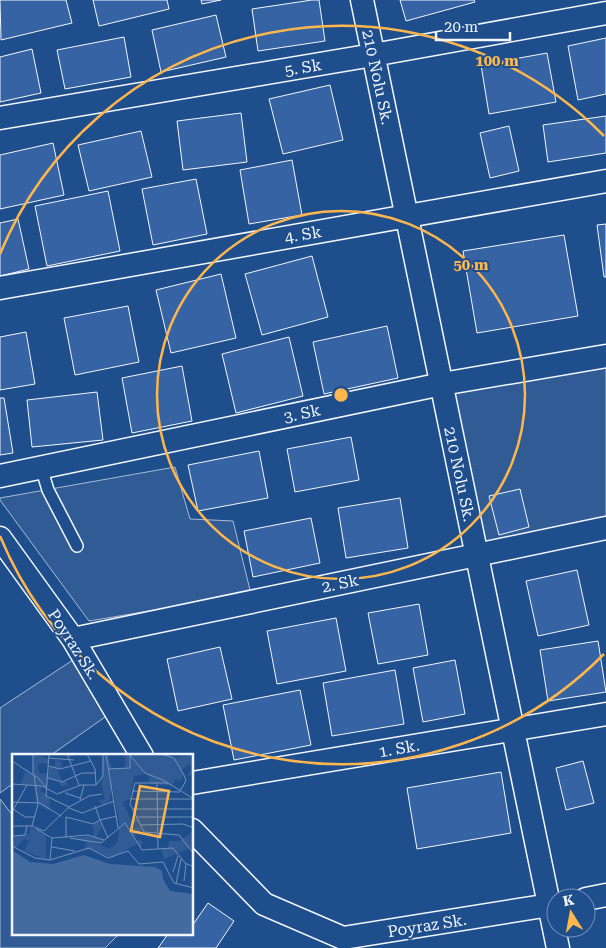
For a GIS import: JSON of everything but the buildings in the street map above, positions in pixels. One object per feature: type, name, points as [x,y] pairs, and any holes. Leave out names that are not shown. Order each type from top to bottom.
[{"type":"street","name":"210 Nolu Sk.","points":[[362,0],[513,729],[549,888]]},
{"type":"street","name":"5. Sk","points":[[0,118],[373,55],[606,13]]},
{"type":"street","name":"4. Sk","points":[[0,288],[606,181]]},
{"type":"street","name":"3. Sk","points":[[0,476],[442,384],[606,356]]},
{"type":"street","name":"2. Sk","points":[[73,639],[606,528]]},
{"type":"street","name":"Poyraz Sk.","points":[[0,538],[73,639],[141,754]]},
{"type":"street","name":"1. Sk.","points":[[194,783],[606,714]]},
{"type":"street","name":"Poyraz Sk.","points":[[194,832],[264,904],[343,938],[546,906]]},
{"type":"lane","points":[[41,468],[48,490],[77,546]]},
{"type":"shaded area","points":[[606,356],[606,528],[477,554],[442,384]]},
{"type":"shaded area","points":[[175,467],[190,519],[233,521],[251,594],[89,621],[0,500],[0,498]]},
{"type":"shaded area","points":[[82,654],[115,710],[52,754],[12,754],[12,784],[0,793],[0,708]]},
{"type":"shaded area","points":[[0,799],[12,814],[12,936],[117,936],[105,948],[0,948]]}]
